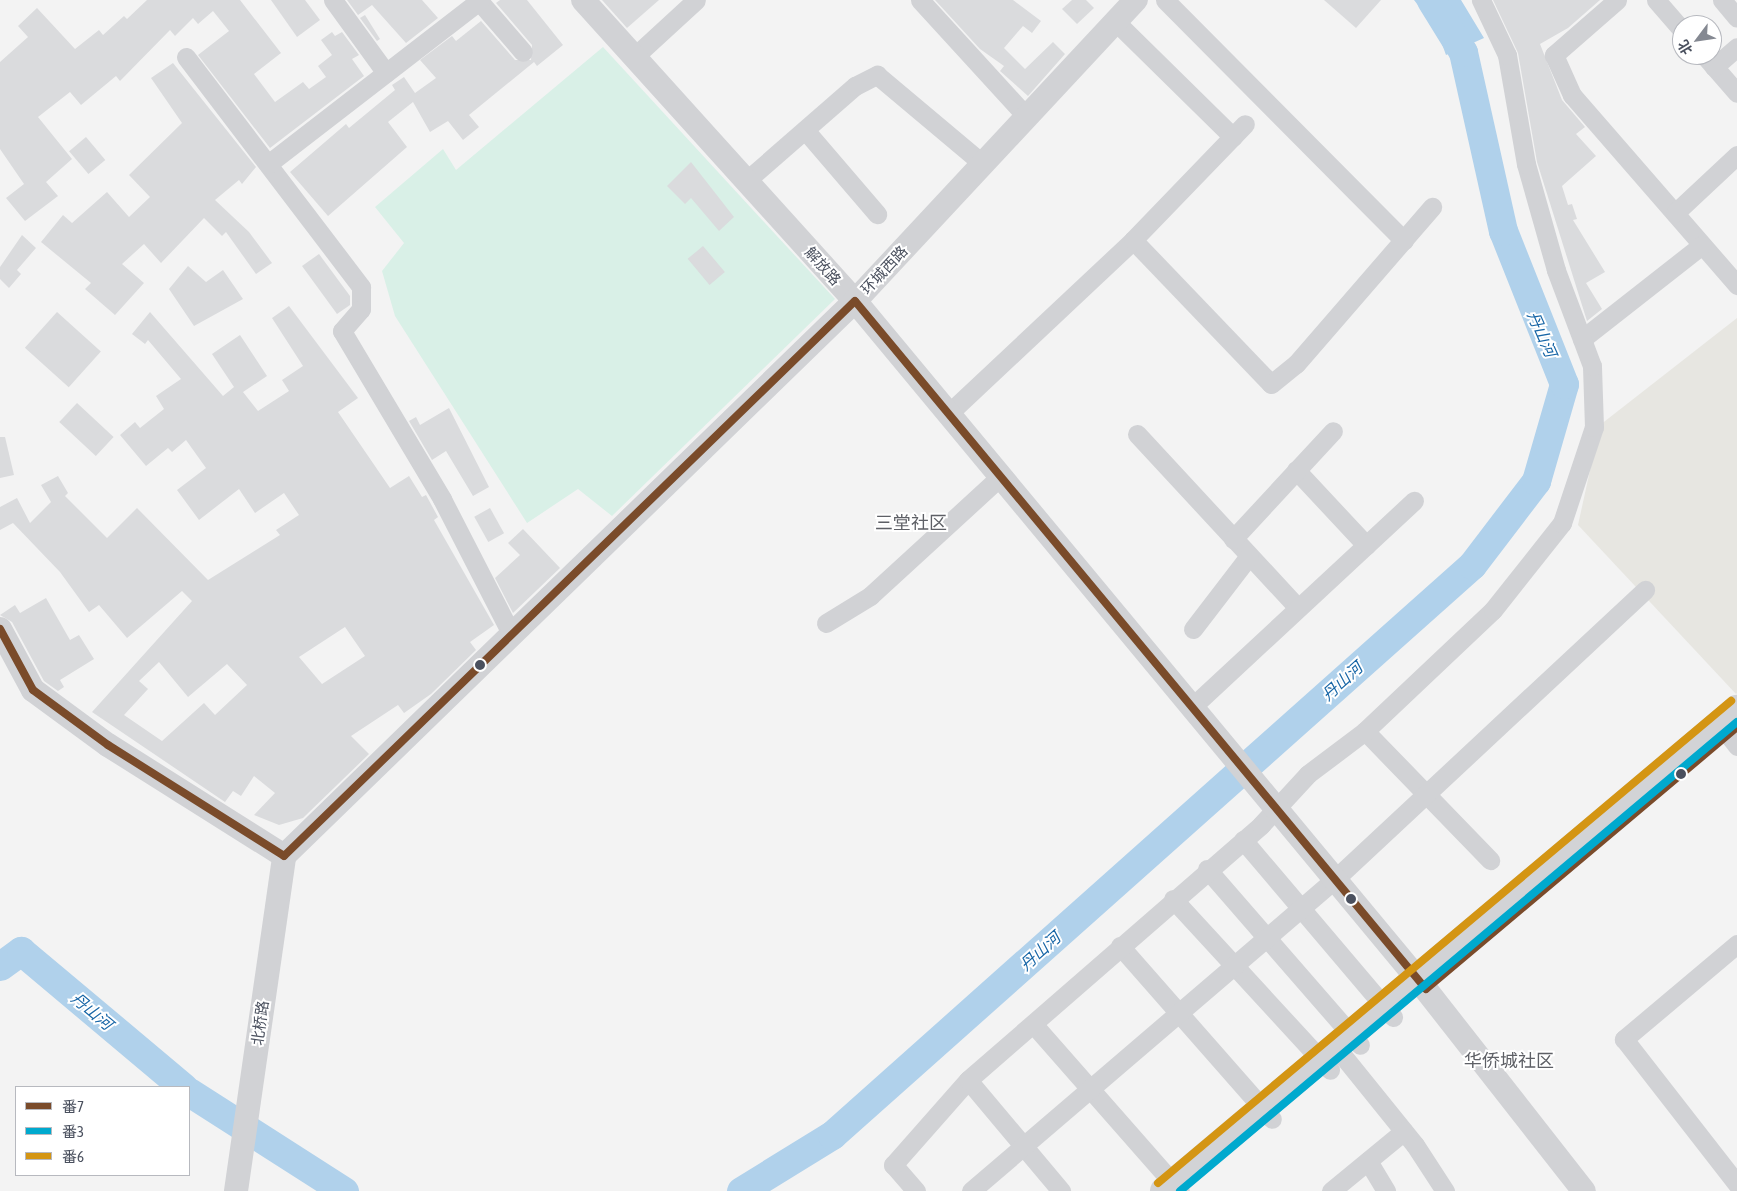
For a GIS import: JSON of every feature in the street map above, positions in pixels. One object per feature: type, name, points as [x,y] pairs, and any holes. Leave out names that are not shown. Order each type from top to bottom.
[{"type":"main road","points":[[1176,1189],[1421,983],[1732,728]]},
{"type":"street","points":[[333,0],[386,73]]},
{"type":"street","points":[[268,164],[480,0],[523,52]]},
{"type":"street","name":"解放路","points":[[583,0],[855,301],[1421,983],[1584,1191]]},
{"type":"street","points":[[920,0],[1027,117]]},
{"type":"street","name":"环城西路","points":[[284,856],[855,301],[1136,0]]},
{"type":"street","points":[[1165,0],[1404,241]]},
{"type":"street","points":[[916,1191],[893,1165],[968,1080],[1034,1025],[1120,946],[1207,869],[1243,840],[1308,774],[1365,731],[1493,610],[1562,522],[1594,427],[1592,366],[1556,270],[1526,164],[1507,54],[1481,0]]},
{"type":"street","points":[[1617,0],[1554,55],[1572,95],[1702,245],[1736,281]]},
{"type":"street","points":[[1656,0],[1672,18]]},
{"type":"street","points":[[1722,0],[1737,18]]},
{"type":"street","points":[[634,56],[686,3]]},
{"type":"street","points":[[948,414],[1133,240],[1239,130],[1116,22]]},
{"type":"street","points":[[1722,54],[1737,47]]},
{"type":"street","points":[[186,56],[361,287],[361,309],[342,331],[442,499],[512,634]]},
{"type":"street","points":[[1712,65],[1737,93]]},
{"type":"street","points":[[746,181],[855,86],[877,75],[983,164]]},
{"type":"street","points":[[805,130],[877,214]]},
{"type":"street","points":[[1675,214],[1737,155]]},
{"type":"street","points":[[1133,240],[1271,384],[1296,364],[1432,207]]},
{"type":"street","points":[[1582,338],[1702,245]]},
{"type":"street","points":[[1233,539],[1333,431]]},
{"type":"street","points":[[1137,434],[1298,608]]},
{"type":"street","points":[[1296,470],[1366,545]]},
{"type":"street","points":[[826,623],[870,596],[1000,477]]},
{"type":"street","points":[[1197,713],[1298,608],[1414,501]]},
{"type":"street","points":[[1193,629],[1249,556]]},
{"type":"street","points":[[970,1191],[1335,879],[1645,590]]},
{"type":"street","points":[[0,629],[33,690],[108,745],[284,856]]},
{"type":"street","points":[[1365,731],[1490,860]]},
{"type":"street","points":[[1243,840],[1388,1011]]},
{"type":"street","name":"北桥路","points":[[236,1191],[284,856]]},
{"type":"street","points":[[1207,869],[1266,938],[1340,1052],[1404,1131],[1444,1191]]},
{"type":"street","points":[[1173,900],[1234,966],[1340,1052]]},
{"type":"street","points":[[1737,944],[1624,1039],[1737,1184]]},
{"type":"street","points":[[1120,946],[1267,1114]]},
{"type":"street","points":[[1034,1025],[1176,1189]]},
{"type":"street","points":[[968,1080],[1061,1191]]},
{"type":"street","points":[[1335,1190],[1404,1131]]},
{"type":"street","points":[[1368,1161],[1386,1191]]},
{"type":"shaded area","points":[[1737,318],[1736,694],[1578,525],[1600,425]]},
{"type":"green space","points":[[603,47],[835,299],[612,516],[578,489],[527,523],[395,316],[382,271],[404,243],[375,207],[443,149],[456,170]]},
{"type":"water","points":[[1414,0],[1461,0],[1484,38],[1446,55],[1437,30]]},
{"type":"building","points":[[147,0],[240,0],[281,53],[254,74],[275,102],[303,82],[309,89],[326,77],[318,66],[332,55],[321,40],[332,32],[335,36],[342,32],[359,55],[352,59],[364,76],[270,148],[198,55],[229,31],[213,11],[198,24],[193,18],[175,36],[170,30],[120,81],[116,76],[81,105],[70,92],[38,117],[72,159],[46,182],[58,196],[25,221],[6,198],[24,184],[0,149],[0,62],[28,37],[18,26],[37,8],[75,49],[99,30],[103,35],[124,16],[127,19]]},
{"type":"building","points":[[271,0],[305,0],[320,20],[297,37]]},
{"type":"building","points":[[347,0],[422,0],[438,18],[406,43],[372,5],[358,15]]},
{"type":"building","points":[[500,0],[527,0],[563,45],[537,66],[534,62],[469,115],[479,127],[463,140],[448,121],[430,132],[413,102],[388,122],[407,147],[328,216],[290,172],[346,124],[349,128],[395,90],[392,85],[404,77],[415,93],[436,78],[420,60],[452,36],[456,41],[481,21],[515,60],[531,60],[532,45],[496,3]]},
{"type":"building","points":[[602,0],[659,0],[627,28]]},
{"type":"building","points":[[935,0],[1013,0],[1041,21],[1032,33],[1023,26],[1004,48],[1025,69],[1053,42],[1065,54],[1028,96],[1000,71],[1004,66],[980,49]]},
{"type":"building","points":[[1072,0],[1086,0],[1094,8],[1077,24],[1062,9]]},
{"type":"building","points":[[1324,0],[1381,0],[1356,28]]},
{"type":"building","points":[[1493,0],[1600,0],[1568,28],[1540,44],[1562,100],[1585,127],[1576,134],[1596,156],[1562,186],[1568,205],[1572,204],[1577,219],[1573,220],[1605,272],[1586,283],[1602,309],[1587,321],[1537,162],[1518,53]]},
{"type":"building","points":[[365,15],[380,39],[377,41],[360,18]]},
{"type":"building","points":[[173,63],[256,167],[242,184],[239,180],[215,200],[249,232],[272,263],[256,274],[226,232],[222,236],[204,218],[161,263],[144,244],[122,264],[144,283],[115,315],[85,289],[91,283],[41,242],[63,215],[72,223],[107,192],[129,217],[150,197],[129,175],[182,123],[151,78]]},
{"type":"building","points":[[86,137],[105,160],[88,174],[69,151]]},
{"type":"building","points":[[691,162],[734,217],[719,231],[691,198],[685,204],[667,186]]},
{"type":"building","points":[[22,235],[36,248],[17,270],[21,274],[9,288],[0,279],[0,267]]},
{"type":"building","points":[[703,246],[725,272],[710,285],[688,259]]},
{"type":"building","points":[[319,254],[350,296],[350,305],[337,314],[302,266]]},
{"type":"building","points":[[188,266],[206,282],[223,270],[243,299],[194,326],[169,289]]},
{"type":"building","points":[[289,306],[358,398],[338,412],[390,488],[409,476],[422,497],[426,495],[438,517],[434,520],[494,625],[470,642],[476,650],[431,694],[404,713],[398,705],[351,736],[369,754],[303,818],[279,825],[254,815],[275,793],[254,776],[241,796],[233,791],[225,802],[92,712],[192,601],[182,591],[127,638],[99,605],[89,612],[60,572],[13,523],[0,530],[0,507],[17,498],[30,523],[51,502],[41,485],[58,476],[68,493],[65,496],[107,538],[137,508],[208,580],[280,535],[276,530],[299,515],[284,493],[255,513],[239,489],[199,520],[177,490],[206,468],[186,440],[172,452],[168,448],[146,466],[120,435],[135,422],[140,428],[164,409],[156,396],[181,379],[148,340],[145,344],[132,334],[150,312],[223,396],[234,387],[212,354],[240,335],[267,376],[243,392],[258,411],[289,391],[282,380],[303,366],[272,318]],"holes":[[[345,627],[365,656],[322,684],[299,657]],[[159,662],[188,697],[227,664],[247,685],[215,715],[204,703],[162,741],[124,715],[148,689],[139,681]]]},
{"type":"building","points":[[57,312],[101,351],[69,387],[25,348]]},
{"type":"building","points":[[77,403],[114,437],[96,456],[59,422]]},
{"type":"building","points":[[449,408],[489,487],[473,496],[446,451],[432,460],[409,421],[416,417],[420,425]]},
{"type":"building","points":[[0,437],[5,437],[14,475],[0,478]]},
{"type":"building","points":[[490,508],[504,533],[488,542],[474,517]]},
{"type":"building","points":[[523,529],[560,568],[513,613],[495,578],[520,555],[508,543]]},
{"type":"building","points":[[46,598],[70,640],[79,635],[94,659],[60,680],[64,687],[58,691],[44,681],[12,622],[0,615],[15,605],[20,613]]},
{"type":"waterway","name":"丹山河","points":[[741,1191],[832,1135],[1472,565],[1536,481],[1564,384],[1503,231],[1463,52],[1431,0]]},
{"type":"waterway","name":"丹山河","points":[[0,966],[21,951],[182,1086]]},
{"type":"waterway","name":"丹山河","points":[[190,1093],[344,1191]]},
{"type":"transit line","name":"番7","points":[[855,301],[1426,989],[1737,727]]},
{"type":"transit line","name":"番7","points":[[284,856],[855,301]]},
{"type":"transit line","name":"番7","points":[[0,629],[33,690],[108,745],[284,856]]},
{"type":"transit line","name":"番6","points":[[1158,1183],[1731,701]]},
{"type":"transit line","name":"番3","points":[[1180,1191],[1737,722]]},
{"type":"district","name":"三堂社区","points":[[911,523]]},
{"type":"district","name":"华侨城社区","points":[[1509,1061]]}]
